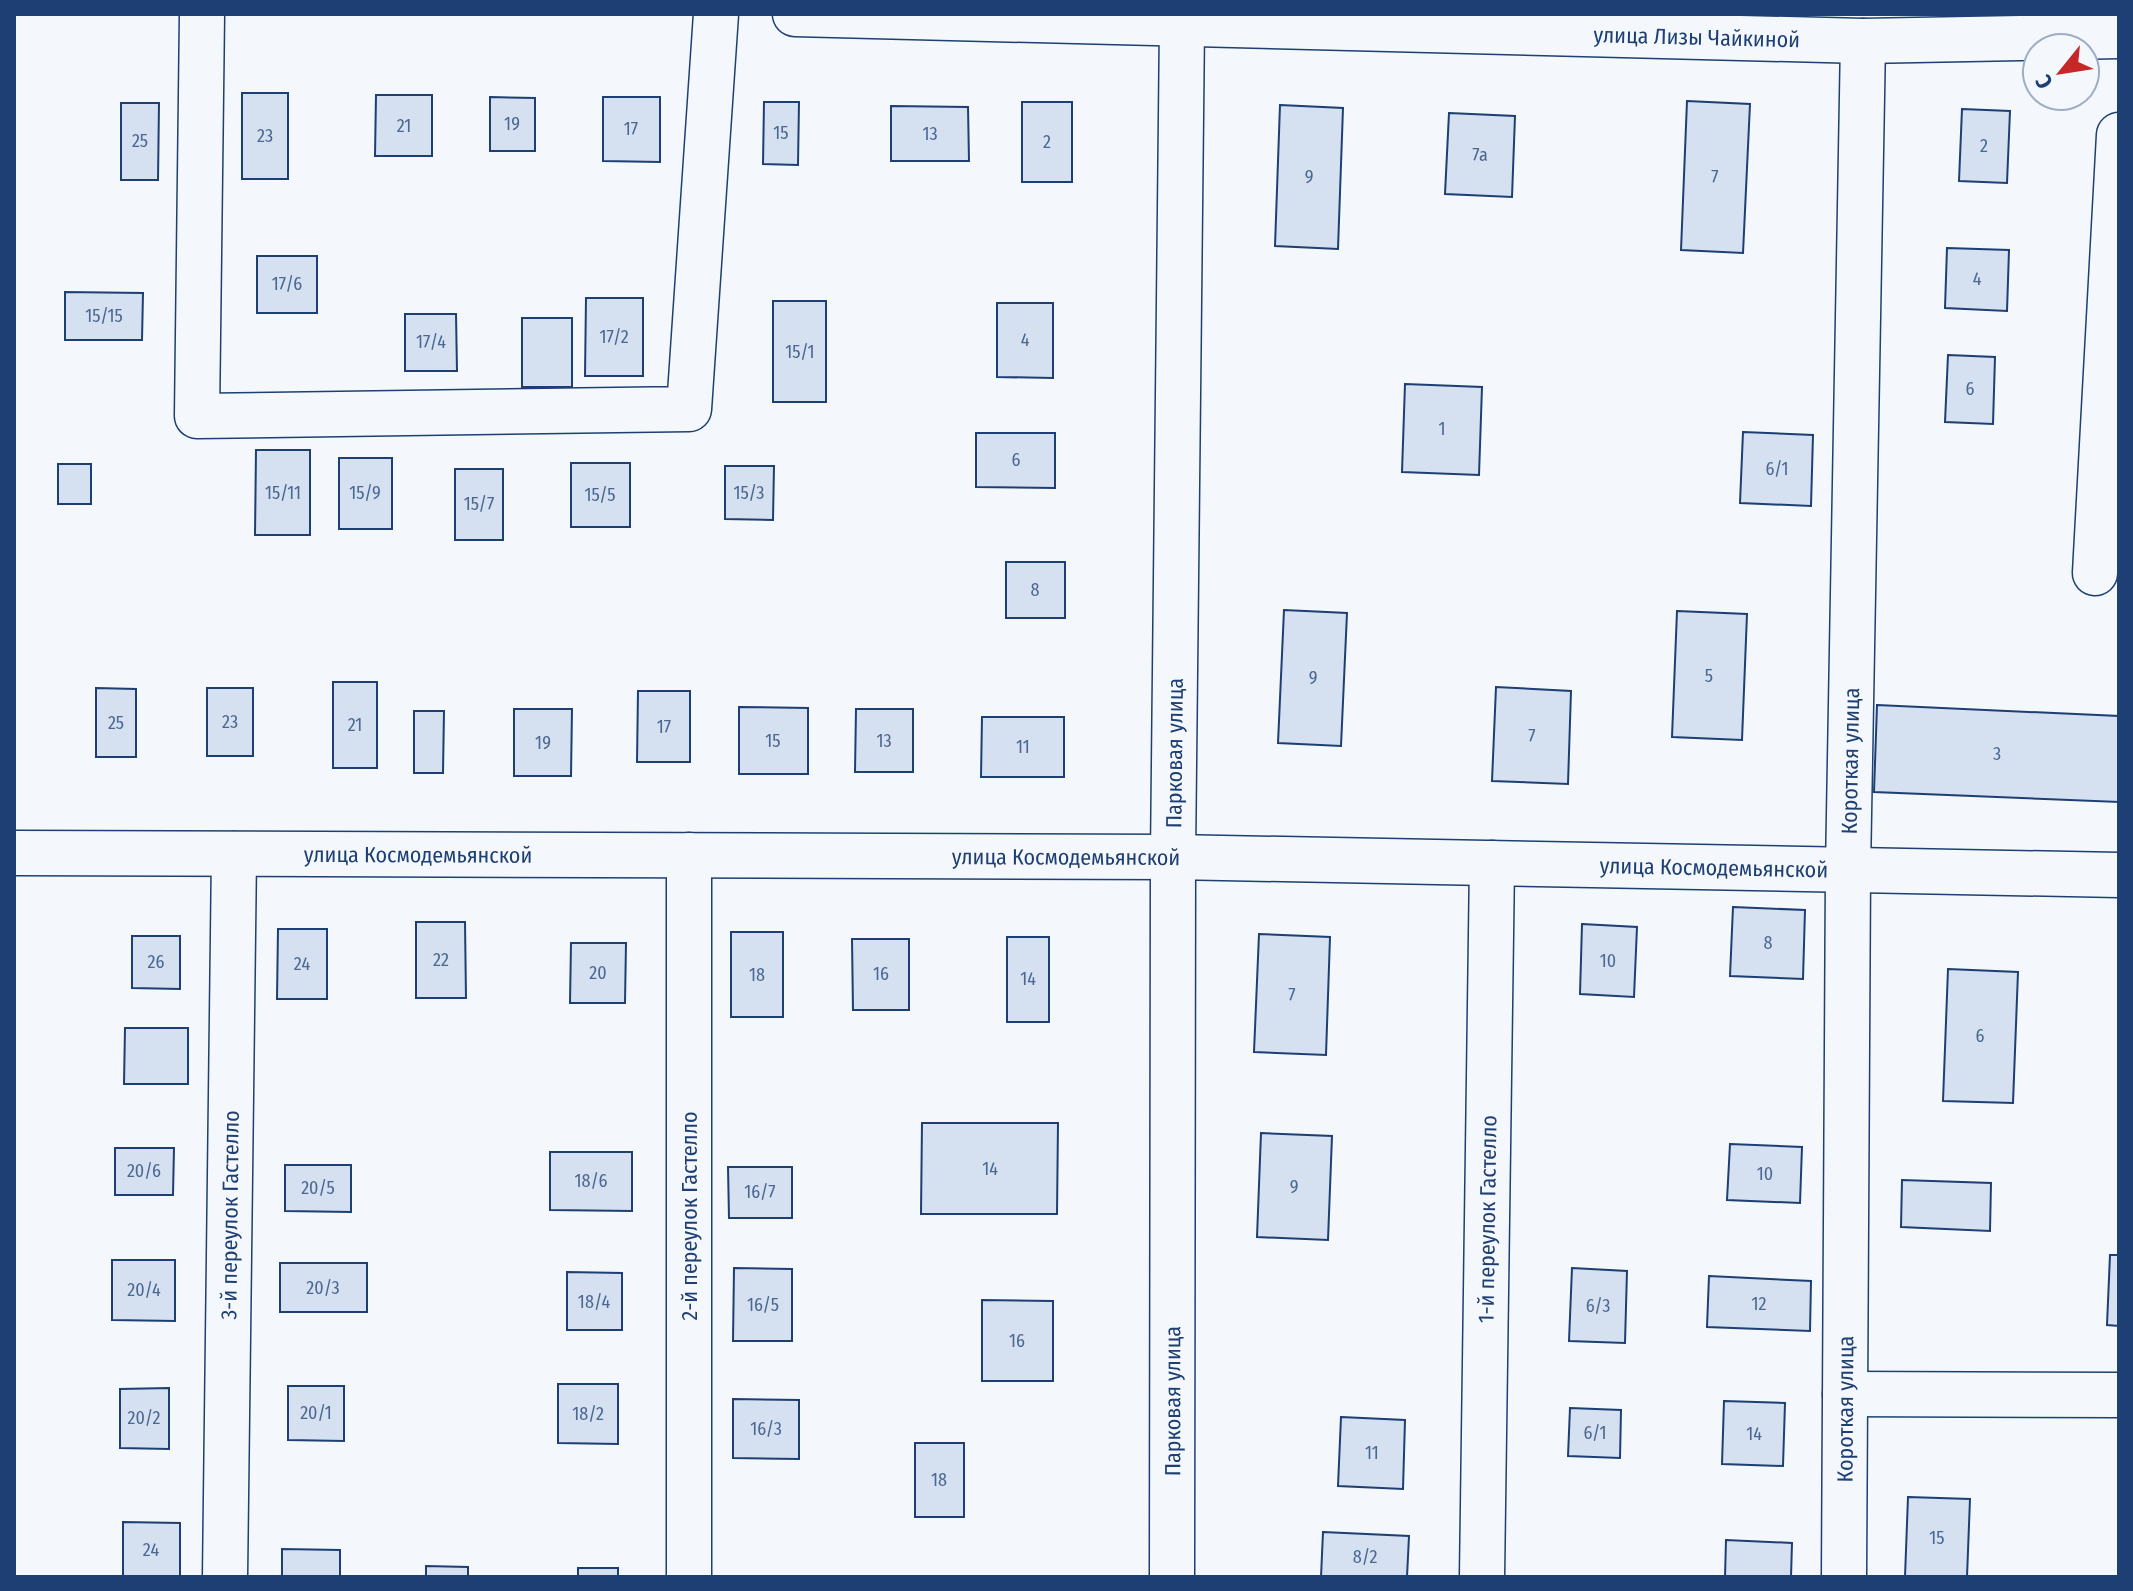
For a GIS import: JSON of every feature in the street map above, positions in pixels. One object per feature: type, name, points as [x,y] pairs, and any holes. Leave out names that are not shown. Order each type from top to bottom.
[{"type":"street","points":[[202,14],[197,416],[689,409],[716,14]]},
{"type":"street","name":"улица Лизы Чайкиной","points":[[795,14],[1863,41],[2119,36]]},
{"type":"street","name":"Парковая улица","points":[[1172,1577],[1173,857],[1182,24]]},
{"type":"street","name":"Короткая улица","points":[[1844,1577],[1848,870],[1863,41]]},
{"type":"street","points":[[2095,573],[2119,135]]},
{"type":"street","name":"улица Космодемьянской","points":[[14,853],[1173,857],[2119,875]]},
{"type":"street","name":"3-й переулок Гастелло","points":[[225,1577],[234,854]]},
{"type":"street","name":"2-й переулок Гастелло","points":[[689,855],[689,1577]]},
{"type":"street","name":"1-й переулок Гастелло","points":[[1482,1577],[1492,863]]},
{"type":"street","points":[[1845,1394],[2119,1395]]},
{"type":"building","points":[[242,93],[288,93],[288,179],[242,179]]},
{"type":"building","points":[[376,95],[432,95],[432,156],[375,156]]},
{"type":"building","points":[[490,97],[535,98],[535,151],[490,151]]},
{"type":"building","points":[[603,97],[660,97],[660,162],[603,161]]},
{"type":"building","points":[[1687,101],[1750,104],[1743,253],[1681,250]]},
{"type":"building","points":[[764,102],[799,102],[798,165],[763,164]]},
{"type":"building","points":[[1022,102],[1072,102],[1072,182],[1022,182]]},
{"type":"building","points":[[121,103],[159,103],[158,180],[121,180]]},
{"type":"building","points":[[1280,105],[1343,108],[1338,249],[1275,246]]},
{"type":"building","points":[[891,106],[968,107],[969,161],[891,161]]},
{"type":"building","points":[[1962,109],[2010,111],[2007,183],[1959,181]]},
{"type":"building","points":[[1449,113],[1515,116],[1512,197],[1445,194]]},
{"type":"building","points":[[1947,248],[2009,250],[2007,311],[1945,308]]},
{"type":"building","points":[[257,256],[317,256],[317,313],[257,313]]},
{"type":"building","points":[[65,292],[143,293],[142,340],[65,340]]},
{"type":"building","points":[[586,298],[643,298],[643,376],[585,376]]},
{"type":"building","points":[[773,301],[826,301],[826,402],[773,402]]},
{"type":"building","points":[[997,303],[1053,303],[1053,378],[997,377]]},
{"type":"building","points":[[405,314],[456,314],[457,371],[405,371]]},
{"type":"building","points":[[522,318],[572,318],[572,387],[522,387]]},
{"type":"building","points":[[1948,355],[1995,357],[1993,424],[1945,422]]},
{"type":"building","points":[[1405,384],[1482,387],[1479,475],[1402,472]]},
{"type":"building","points":[[1743,432],[1813,435],[1811,506],[1740,503]]},
{"type":"building","points":[[976,433],[1055,433],[1055,488],[976,487]]},
{"type":"building","points":[[256,450],[310,450],[310,535],[255,535]]},
{"type":"building","points":[[339,458],[392,458],[392,529],[339,529]]},
{"type":"building","points":[[571,463],[630,463],[630,527],[571,527]]},
{"type":"building","points":[[58,464],[91,464],[91,504],[58,504]]},
{"type":"building","points":[[725,466],[774,466],[773,520],[725,519]]},
{"type":"building","points":[[455,469],[503,469],[503,540],[455,540]]},
{"type":"building","points":[[1006,562],[1065,562],[1065,618],[1006,618]]},
{"type":"building","points":[[1284,610],[1347,613],[1341,746],[1278,743]]},
{"type":"building","points":[[1677,611],[1747,614],[1742,740],[1672,737]]},
{"type":"building","points":[[333,682],[377,682],[377,768],[333,768]]},
{"type":"building","points":[[1496,687],[1571,691],[1568,784],[1492,781]]},
{"type":"building","points":[[96,688],[136,689],[136,757],[96,757]]},
{"type":"building","points":[[207,688],[253,688],[253,756],[207,756]]},
{"type":"building","points":[[638,691],[690,691],[690,762],[637,762]]},
{"type":"building","points":[[1877,705],[2119,716],[2119,802],[1874,792]]},
{"type":"building","points":[[739,707],[808,708],[808,774],[739,774]]},
{"type":"building","points":[[514,709],[572,709],[571,776],[514,776]]},
{"type":"building","points":[[856,709],[913,709],[913,772],[855,772]]},
{"type":"building","points":[[414,711],[444,711],[443,773],[414,773]]},
{"type":"building","points":[[982,717],[1064,717],[1064,777],[981,777]]},
{"type":"building","points":[[1733,907],[1805,910],[1803,979],[1730,976]]},
{"type":"building","points":[[416,922],[465,922],[466,998],[416,998]]},
{"type":"building","points":[[1582,924],[1637,927],[1634,997],[1580,994]]},
{"type":"building","points":[[278,929],[327,929],[327,999],[277,999]]},
{"type":"building","points":[[731,932],[783,932],[783,1017],[731,1017]]},
{"type":"building","points":[[1259,934],[1330,937],[1326,1055],[1254,1052]]},
{"type":"building","points":[[132,936],[180,936],[180,989],[132,988]]},
{"type":"building","points":[[1007,937],[1049,937],[1049,1022],[1007,1022]]},
{"type":"building","points":[[852,939],[909,939],[909,1010],[853,1010]]},
{"type":"building","points":[[571,943],[626,943],[625,1003],[570,1003]]},
{"type":"building","points":[[1948,969],[2018,972],[2013,1103],[1943,1101]]},
{"type":"building","points":[[125,1028],[188,1028],[188,1084],[124,1084]]},
{"type":"building","points":[[922,1123],[1058,1123],[1057,1214],[921,1214]]},
{"type":"building","points":[[1261,1133],[1332,1136],[1328,1240],[1257,1237]]},
{"type":"building","points":[[1730,1144],[1802,1147],[1800,1203],[1727,1200]]},
{"type":"building","points":[[115,1148],[174,1148],[173,1195],[115,1195]]},
{"type":"building","points":[[550,1152],[632,1152],[632,1211],[550,1210]]},
{"type":"building","points":[[285,1165],[351,1165],[351,1212],[285,1211]]},
{"type":"building","points":[[728,1167],[792,1167],[792,1218],[729,1218]]},
{"type":"building","points":[[1902,1180],[1991,1183],[1990,1231],[1901,1227]]},
{"type":"building","points":[[2110,1255],[2119,1255],[2119,1326],[2107,1325]]},
{"type":"building","points":[[112,1260],[175,1260],[175,1321],[112,1320]]},
{"type":"building","points":[[280,1263],[367,1263],[367,1312],[280,1312]]},
{"type":"building","points":[[734,1268],[792,1269],[792,1341],[733,1341]]},
{"type":"building","points":[[1572,1268],[1627,1271],[1625,1343],[1569,1341]]},
{"type":"building","points":[[567,1272],[622,1273],[622,1330],[567,1330]]},
{"type":"building","points":[[1709,1276],[1811,1281],[1810,1331],[1707,1327]]},
{"type":"building","points":[[982,1300],[1053,1301],[1053,1381],[982,1381]]},
{"type":"building","points":[[558,1384],[618,1384],[618,1444],[558,1443]]},
{"type":"building","points":[[288,1386],[344,1386],[344,1441],[288,1440]]},
{"type":"building","points":[[169,1388],[169,1449],[120,1448],[120,1389]]},
{"type":"building","points":[[733,1399],[799,1400],[799,1459],[733,1458]]},
{"type":"building","points":[[1724,1401],[1785,1403],[1783,1466],[1722,1464]]},
{"type":"building","points":[[1570,1408],[1621,1410],[1620,1458],[1568,1456]]},
{"type":"building","points":[[1341,1417],[1405,1420],[1403,1489],[1338,1486]]},
{"type":"building","points":[[915,1443],[964,1443],[964,1517],[915,1517]]},
{"type":"building","points":[[1908,1497],[1970,1499],[1967,1577],[1905,1577]]},
{"type":"building","points":[[123,1522],[180,1523],[180,1577],[123,1577]]},
{"type":"building","points":[[1323,1532],[1409,1536],[1407,1577],[1321,1577]]},
{"type":"building","points":[[1726,1540],[1792,1543],[1791,1577],[1725,1577]]},
{"type":"building","points":[[282,1549],[340,1550],[340,1577],[282,1577]]},
{"type":"building","points":[[426,1566],[468,1567],[468,1577],[426,1577]]},
{"type":"building","points":[[578,1568],[618,1568],[618,1577],[578,1577]]}]
